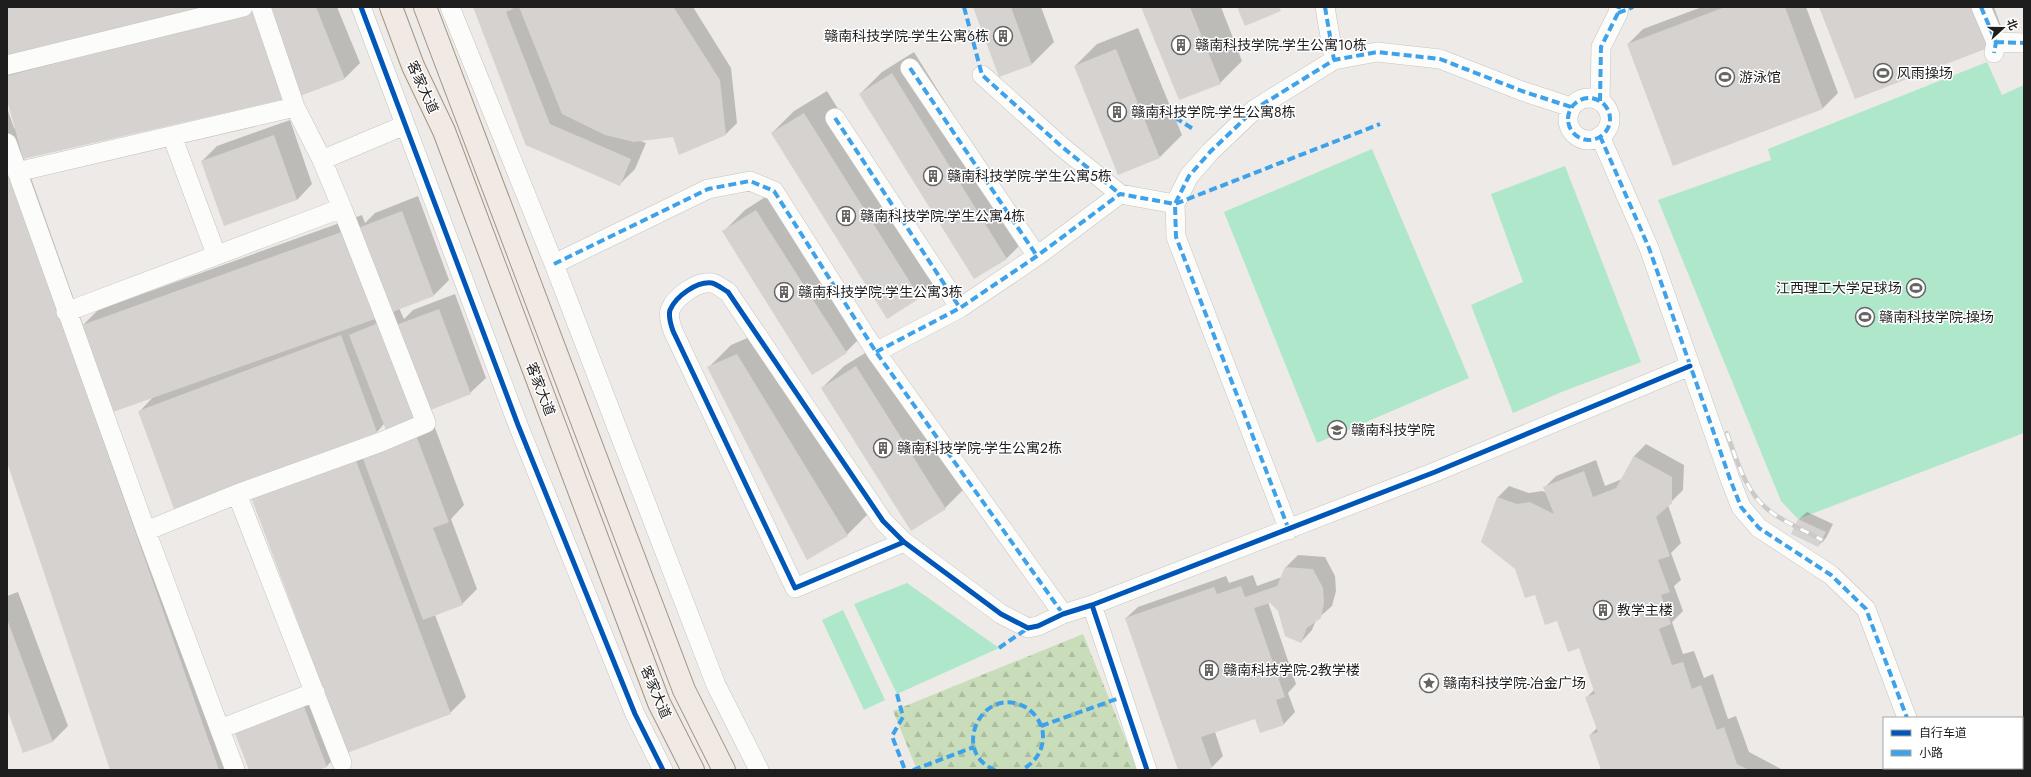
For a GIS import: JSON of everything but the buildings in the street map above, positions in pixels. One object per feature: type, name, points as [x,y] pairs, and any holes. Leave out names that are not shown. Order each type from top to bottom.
[{"type":"main road","name":"客家大道","points":[[390,7],[413,66],[444,131],[659,703],[693,770]]},
{"type":"main road","name":"客家大道","points":[[425,7],[441,45],[684,690],[724,770]]},
{"type":"main road","points":[[436,7],[441,45]]},
{"type":"street","points":[[7,65],[243,7]]},
{"type":"street","points":[[146,531],[237,494],[381,442],[426,423],[342,208],[322,160],[295,107],[261,7]]},
{"type":"street","points":[[361,7],[518,425],[635,714],[663,770]]},
{"type":"street","points":[[450,7],[554,264],[716,685],[758,770]]},
{"type":"street","points":[[1325,7],[1334,60]]},
{"type":"street","points":[[1981,7],[1995,47],[2024,43]]},
{"type":"street","points":[[1600,101],[1601,47],[1624,9]]},
{"type":"street","points":[[1288,530],[1176,237],[1175,204],[1189,176],[1210,152],[1255,109],[1334,60],[1377,52],[1440,59],[1522,91],[1571,107]]},
{"type":"street","points":[[910,68],[1037,256]]},
{"type":"street","points":[[982,75],[1061,146],[1120,194],[1175,204]]},
{"type":"street","points":[[1588,98],[1600,101],[1608,110],[1609,122],[1607,128],[1600,136],[1586,139],[1574,133],[1568,120],[1571,107],[1582,99],[1588,98]]},
{"type":"street","points":[[17,172],[295,107]]},
{"type":"street","points":[[835,118],[960,308]]},
{"type":"street","points":[[322,160],[405,125]]},
{"type":"street","points":[[172,136],[216,254]]},
{"type":"street","points":[[1600,136],[1649,248],[1741,507],[1759,528],[1831,575],[1866,609],[1907,717]]},
{"type":"street","points":[[7,143],[66,312],[235,770]]},
{"type":"street","points":[[554,264],[708,189],[735,182],[750,181],[774,191],[876,352],[1063,614]]},
{"type":"street","points":[[876,352],[960,308],[1037,256],[1120,194]]},
{"type":"street","points":[[66,312],[216,254],[342,208]]},
{"type":"street","points":[[904,542],[795,588],[669,321],[670,310],[684,292],[698,284],[713,283],[728,292],[883,521],[904,542],[1001,614],[1028,628],[1038,626],[1063,614],[1092,605],[1288,530],[1434,472],[1690,366]]},
{"type":"street","points":[[237,494],[342,763]]},
{"type":"street","points":[[1092,605],[1147,770]]},
{"type":"street","points":[[220,728],[314,692]]},
{"type":"green space","name":"赣南科技学院-操场","points":[[1987,62],[2002,95],[2024,85],[2024,433],[1798,519],[1781,501],[1658,200],[1771,160],[1768,149]]},
{"type":"green space","points":[[1372,149],[1469,378],[1317,443],[1224,212]]},
{"type":"green space","points":[[1565,166],[1641,362],[1564,391],[1513,413],[1471,305],[1523,282],[1491,194]]},
{"type":"green space","points":[[907,583],[999,648],[897,694],[854,604]]},
{"type":"green space","points":[[843,610],[885,700],[864,710],[822,620]]},
{"type":"green space","points":[[1083,634],[1138,770],[917,770],[893,711]]},
{"type":"railway","points":[[1727,433],[1743,476],[1762,505],[1783,520],[1822,540]]},
{"type":"marked path","points":[[964,7],[982,75],[1061,146],[1120,194]]},
{"type":"marked path","points":[[1325,7],[1334,60]]},
{"type":"marked path","points":[[1600,101],[1601,47],[1618,13],[1619,7]]},
{"type":"marked path","points":[[1618,13],[1633,7]]},
{"type":"marked path","points":[[1981,7],[1996,42],[1994,53]]},
{"type":"marked path","points":[[1996,42],[2024,43]]},
{"type":"marked path","points":[[1289,530],[1176,237],[1175,204],[1189,176],[1210,152],[1255,109],[1334,60],[1377,52],[1440,59],[1522,91],[1571,107]]},
{"type":"marked path","points":[[910,68],[1037,256]]},
{"type":"marked path","points":[[1589,98],[1604,104],[1610,119],[1604,134],[1589,140],[1574,134],[1568,119],[1574,104],[1589,98]]},
{"type":"marked path","points":[[1165,111],[1193,129]]},
{"type":"marked path","points":[[835,118],[960,308]]},
{"type":"marked path","points":[[876,352],[960,308],[1037,256],[1120,194],[1175,204],[1380,124]]},
{"type":"marked path","points":[[1600,136],[1649,248],[1741,507],[1759,528],[1831,575],[1866,609],[1907,717]]},
{"type":"marked path","points":[[554,264],[708,189],[750,181],[774,191],[876,352],[1063,614]]},
{"type":"marked path","points":[[999,648],[1028,628]]},
{"type":"marked path","points":[[897,694],[903,717],[892,736],[905,770]]},
{"type":"marked path","points":[[1041,726],[1122,697]]},
{"type":"marked path","points":[[995,770],[981,761],[974,749],[973,736],[977,722],[985,711],[997,704],[1011,702],[1030,710],[1038,720],[1043,732],[1043,742],[1040,752],[1031,764],[1022,770]]},
{"type":"marked path","points":[[913,770],[974,747]]},
{"type":"cycle path","points":[[361,7],[518,425],[635,714],[663,770]]},
{"type":"cycle path","points":[[904,542],[883,521],[728,292],[712,283],[706,283],[700,284],[682,295],[673,305],[669,313],[673,331],[795,588],[904,542],[1001,614],[1028,628],[1038,626],[1063,614],[1092,605]]},
{"type":"cycle path","points":[[1147,770],[1092,605],[1435,472],[1690,366]]},
{"type":"place","name":"赣南科技学院-学生公寓6栋","points":[[1003,36]]},
{"type":"place","name":"赣南科技学院-学生公寓10栋","points":[[1181,45]]},
{"type":"place","name":"风雨操场","points":[[1883,73]]},
{"type":"place","name":"游泳馆","points":[[1725,77]]},
{"type":"place","name":"赣南科技学院-学生公寓8栋","points":[[1117,112]]},
{"type":"place","name":"赣南科技学院-学生公寓5栋","points":[[933,176]]},
{"type":"place","name":"赣南科技学院-学生公寓4栋","points":[[846,216]]},
{"type":"place","name":"江西理工大学足球场","points":[[1916,288]]},
{"type":"place","name":"赣南科技学院-学生公寓3栋","points":[[784,292]]},
{"type":"place","name":"赣南科技学院-操场","points":[[1865,317]]},
{"type":"place","name":"赣南科技学院","points":[[1337,430]]},
{"type":"place","name":"赣南科技学院-学生公寓2栋","points":[[883,448]]},
{"type":"place","name":"教学主楼","points":[[1603,610]]},
{"type":"place","name":"赣南科技学院-2教学楼","points":[[1209,670]]},
{"type":"place","name":"赣南科技学院-冶金广场","points":[[1429,683]]}]
